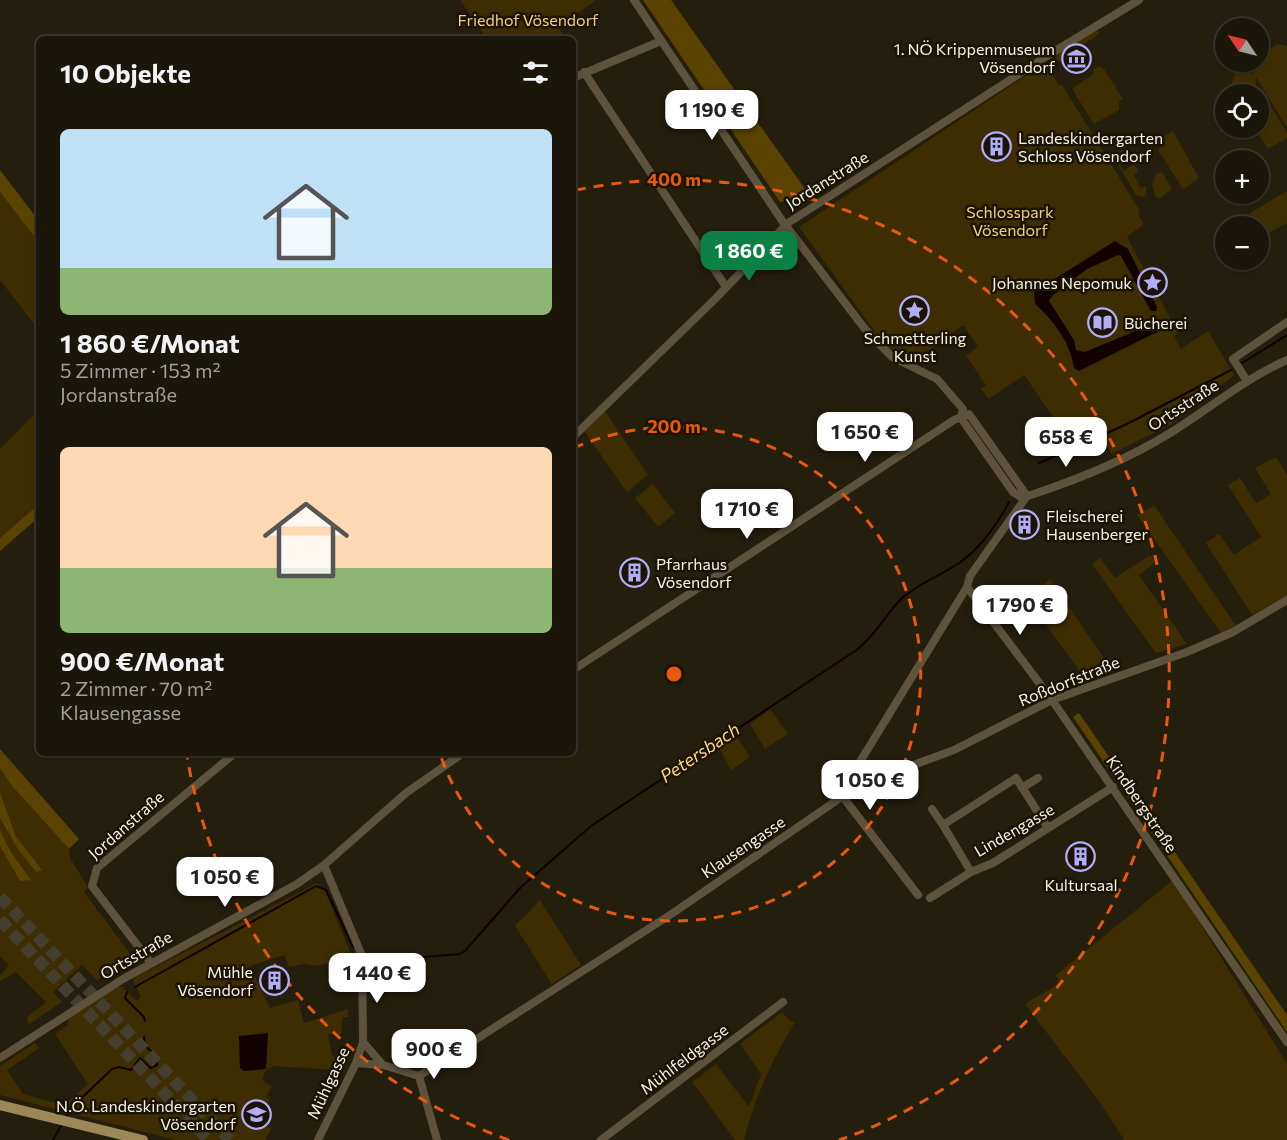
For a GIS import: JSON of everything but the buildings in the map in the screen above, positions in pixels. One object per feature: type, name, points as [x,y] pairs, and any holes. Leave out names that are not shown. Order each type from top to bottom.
[{"type":"main road","points":[[0,1104],[143,1140]]},
{"type":"street","points":[[634,0],[785,225],[878,345],[892,357],[937,379],[963,409],[962,418],[1013,492],[1018,496],[1027,496]]},
{"type":"street","name":"Jordanstraße","points":[[576,433],[726,287],[785,225],[1047,56],[1139,0]]},
{"type":"street","points":[[576,76],[661,41]]},
{"type":"street","points":[[584,72],[726,287]]},
{"type":"street","points":[[1247,381],[1233,359],[1287,322]]},
{"type":"street","name":"Ortsstraße","points":[[1027,496],[1131,455],[1170,433],[1247,381],[1287,360]]},
{"type":"street","points":[[576,668],[954,420],[962,418]]},
{"type":"street","points":[[859,785],[858,765],[967,586],[970,576],[1027,496]]},
{"type":"street","name":"Kindbergstraße","points":[[967,586],[1052,700],[1287,1042]]},
{"type":"street","name":"Roßdorfstraße","points":[[859,785],[954,750],[1052,700],[1187,652],[1233,632],[1287,600]]},
{"type":"street","name":"Jordanstraße","points":[[151,963],[93,886],[97,868],[143,827],[231,756]]},
{"type":"street","name":"Ortsstraße","points":[[0,1058],[151,963],[297,884],[324,865],[406,793],[459,756]]},
{"type":"street","points":[[943,825],[1016,778],[1048,828]]},
{"type":"street","points":[[1022,788],[1038,778]]},
{"type":"street","name":"Klausengasse","points":[[419,1076],[673,914],[859,785]]},
{"type":"street","name":"Lindengasse","points":[[930,898],[971,872],[993,863],[1113,787]]},
{"type":"street","points":[[843,797],[918,895]]},
{"type":"street","points":[[932,809],[971,872]]},
{"type":"street","name":"Mühlgasse","points":[[318,1140],[356,1063],[363,1042],[362,956],[324,865]]},
{"type":"street","name":"Mühlfeldgasse","points":[[602,1140],[783,1002]]},
{"type":"street","points":[[363,1042],[382,1065]]},
{"type":"street","points":[[356,1063],[382,1065],[419,1076],[437,1140]]},
{"type":"green space","name":"Friedhof Vösendorf","points":[[460,0],[596,0],[558,28],[565,36],[485,36]]},
{"type":"green space","points":[[1093,30],[1100,33],[1057,63],[1056,53]]},
{"type":"green space","points":[[1278,44],[1287,46],[1287,128],[1269,98],[1269,84],[1260,84],[1256,77],[1256,84],[1231,84],[1236,72],[1254,74],[1253,72],[1269,72],[1269,50]]},
{"type":"green space","name":"Schlosspark Vösendorf","points":[[1045,63],[1059,85],[1062,85],[1140,211],[1138,214],[1144,224],[1127,237],[1178,333],[1174,336],[1181,349],[1208,331],[1234,375],[1172,424],[1111,454],[1103,435],[1075,448],[1024,375],[989,399],[981,389],[986,385],[966,356],[978,346],[963,325],[913,362],[887,348],[799,227]]},
{"type":"green space","points":[[1099,66],[1104,69],[1123,99],[1119,102],[1119,110],[1094,124],[1072,89],[1094,73],[1093,70]]},
{"type":"green space","points":[[1269,102],[1287,133],[1287,138],[1268,149],[1261,138],[1269,138]]},
{"type":"green space","points":[[1173,131],[1199,178],[1183,189],[1158,150],[1161,147],[1157,141]]},
{"type":"green space","points":[[1124,149],[1116,157],[1124,171],[1134,164],[1138,171],[1134,176],[1141,188],[1146,186],[1146,195],[1142,197],[1136,195],[1114,158],[1114,154]]},
{"type":"green space","points":[[1162,172],[1172,189],[1160,198],[1156,197],[1152,184],[1157,173]]},
{"type":"green space","points":[[1287,191],[1287,223],[1269,233],[1269,216],[1252,216],[1250,213],[1269,204],[1269,202]]},
{"type":"green space","points":[[0,192],[36,239],[36,326],[0,280]]},
{"type":"green space","points":[[605,411],[648,475],[627,492],[584,431]]},
{"type":"green space","points":[[36,412],[36,507],[0,538],[0,449]]},
{"type":"green space","points":[[1276,457],[1287,475],[1287,596],[1252,615],[1206,543],[1219,534],[1234,555],[1261,537],[1228,485],[1240,478],[1256,503],[1271,494],[1255,468]]},
{"type":"green space","points":[[653,484],[675,513],[658,527],[635,498]]},
{"type":"green space","points":[[1154,505],[1236,626],[1221,633],[1137,515]]},
{"type":"green space","points":[[1150,555],[1156,562],[1139,575],[1187,644],[1156,653],[1092,564],[1100,558],[1115,578]]},
{"type":"green space","points":[[1050,579],[1112,670],[1097,676],[1095,672],[1091,674],[1088,671],[1082,674],[1026,597]]},
{"type":"green space","points":[[770,709],[788,734],[765,749],[750,724]]},
{"type":"green space","points":[[735,734],[750,757],[731,770],[718,746]]},
{"type":"green space","points":[[0,768],[12,786],[69,849],[70,858],[88,887],[84,892],[134,959],[97,980],[82,965],[53,992],[62,1002],[28,1025],[27,1017],[46,1002],[16,972],[0,981],[0,976],[9,965],[0,956]]},
{"type":"green space","points":[[1173,880],[1287,1064],[1287,1140],[1124,1140],[1101,1104],[1025,1004],[1060,983],[1056,975]]},
{"type":"green space","points":[[317,883],[325,891],[351,954],[318,966],[305,964],[289,967],[284,955],[250,966],[270,1008],[298,1000],[304,1023],[348,1009],[348,1017],[343,1017],[341,1034],[328,1034],[332,1056],[344,1059],[346,1055],[350,1056],[346,1064],[338,1070],[274,1066],[266,1070],[262,1080],[272,1086],[266,1097],[270,1099],[258,1123],[272,1128],[265,1140],[176,1140],[0,1095],[0,1066],[35,1043],[39,1048],[7,1070],[23,1094],[64,1105],[88,1084],[55,1034],[68,1025],[68,1017],[117,987],[122,987],[137,1001],[141,997],[132,979]]},
{"type":"green space","points":[[540,900],[581,965],[552,984],[515,926]]},
{"type":"green space","points":[[782,1012],[790,1021],[795,1022],[765,1079],[744,1140],[735,1140],[692,1082],[716,1064],[749,1107],[761,1074],[740,1044]]},
{"type":"shaded area","points":[[643,0],[671,0],[810,196],[780,202]]},
{"type":"shaded area","points":[[0,170],[36,217],[36,239],[0,192]]},
{"type":"shaded area","points":[[1115,241],[1128,249],[1157,307],[1156,311],[1151,311],[1121,256],[1118,255],[1087,269],[1052,296],[1049,301],[1074,340],[1076,350],[1085,352],[1162,320],[1165,321],[1167,327],[1079,371],[1074,368],[1069,349],[1060,333],[1035,304],[1034,292]]},
{"type":"shaded area","points":[[36,507],[36,520],[0,551],[0,538]]},
{"type":"shaded area","points":[[1079,713],[1287,1015],[1287,1032],[1073,717]]},
{"type":"shaded area","points":[[0,749],[79,839],[69,849],[12,786],[0,768]]},
{"type":"shaded area","points":[[0,793],[16,837],[42,870],[36,872],[18,849],[0,818]]},
{"type":"shaded area","points":[[0,830],[10,851],[31,880],[20,881],[0,846]]},
{"type":"shaded area","points":[[268,1033],[266,1069],[244,1071],[240,1068],[239,1036]]},
{"type":"waterway","name":"Petersbach","points":[[1242,363],[1287,335]]},
{"type":"waterway","name":"Petersbach","points":[[1039,463],[1127,424],[1231,370]]},
{"type":"waterway","name":"Petersbach","points":[[372,961],[460,954],[465,951],[520,888],[591,826],[858,649],[907,594],[959,563],[974,551],[994,527],[1009,502]]},
{"type":"waterway","name":"Petersbach","points":[[135,987],[316,886],[326,890],[353,947]]},
{"type":"waterway","name":"Petersbach","points":[[127,992],[125,998],[144,1017],[145,1021]]},
{"type":"waterway","name":"Petersbach","points":[[66,1116],[68,1111],[112,1069],[119,1067],[131,1070],[140,1058],[150,1068],[157,1065],[155,1054],[145,1046],[144,1037]]},
{"type":"waterway","name":"Petersbach","points":[[53,1140],[62,1124]]},
{"type":"tunnel","points":[[0,897],[230,1140]]},
{"type":"tunnel","points":[[0,920],[209,1140]]},
{"type":"place","name":"1. NÖ Krippenmuseum Vösendorf","points":[[1076,58]]},
{"type":"place","name":"Landeskindergarten Schloss Vösendorf","points":[[997,147]]},
{"type":"place","name":"Johannes Nepomuk","points":[[1153,283]]},
{"type":"place","name":"Schmetterling Kunst","points":[[915,310]]},
{"type":"place","name":"Bücherei","points":[[1103,323]]},
{"type":"place","name":"Fleischerei Hausenberger","points":[[1025,525]]},
{"type":"place","name":"Pfarrhaus Vösendorf","points":[[635,573]]},
{"type":"place","name":"Kultursaal","points":[[1081,857]]},
{"type":"place","name":"Mühle Vösendorf","points":[[274,981]]},
{"type":"place","name":"N.Ö. Landeskindergarten Vösendorf","points":[[257,1115]]}]
